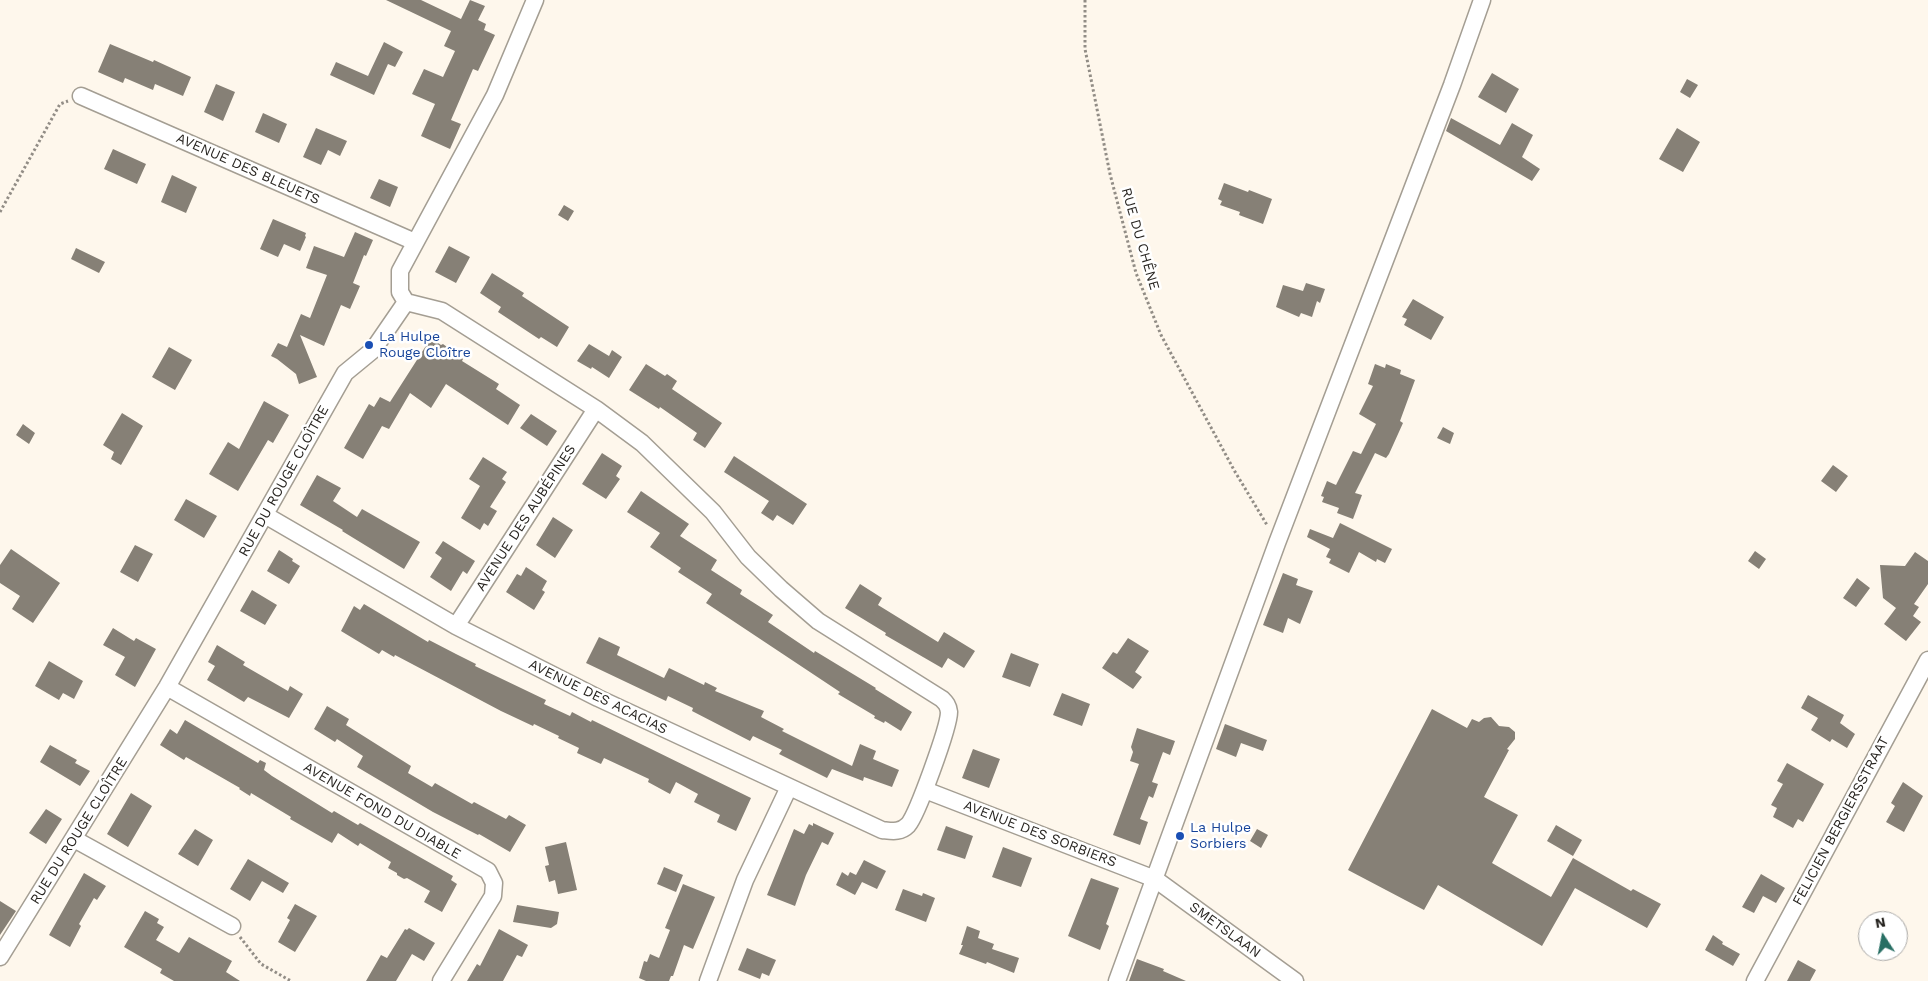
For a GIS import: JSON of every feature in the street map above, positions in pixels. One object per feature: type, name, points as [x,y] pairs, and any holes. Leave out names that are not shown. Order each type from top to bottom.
[{"type":"street","points":[[535,0],[495,94],[400,271],[400,292],[406,302],[442,311],[596,410]]},
{"type":"street","points":[[1117,981],[1277,543],[1452,85],[1482,0]]},
{"type":"street","name":"AVENUE DES BLEUETS","points":[[81,96],[415,242]]},
{"type":"street","name":"RUE DU ROUGE CLOÎTRE","points":[[0,957],[168,688],[345,373],[373,350],[406,302]]},
{"type":"street","name":"AVENUE DES AUBÉPINES","points":[[456,626],[596,410]]},
{"type":"street","name":"AVENUE DES ACACIAS","points":[[265,515],[456,626],[598,698],[882,830],[899,831],[908,824],[925,790],[944,734],[949,714],[948,704],[818,621],[748,557],[713,512],[677,476],[642,443],[596,410]]},
{"type":"street","name":"FELICIEN BERGIERSSTRAAT","points":[[1755,981],[1928,660]]},
{"type":"street","name":"AVENUE FOND DU DIABLE","points":[[168,688],[488,871],[494,883],[493,896],[441,981]]},
{"type":"street","points":[[708,981],[745,880],[789,787]]},
{"type":"street","name":"AVENUE DES SORBIERS","points":[[925,790],[1155,879]]},
{"type":"street","points":[[74,839],[232,926]]},
{"type":"street","name":"SMETSLAAN","points":[[1155,879],[1295,981]]},
{"type":"path","name":"RUE DU CHÊNE","points":[[1085,0],[1085,49],[1110,174],[1136,273],[1169,352],[1277,543]]},
{"type":"path","points":[[0,212],[60,104],[81,96]]},
{"type":"path","points":[[232,926],[261,964],[291,981]]},
{"type":"building","points":[[386,0],[421,0],[461,19],[470,0],[485,6],[478,20],[486,24],[484,30],[495,35],[478,71],[473,69],[451,120],[461,124],[450,149],[421,136],[435,104],[412,94],[424,69],[443,77],[455,51],[444,46],[451,31]]},
{"type":"building","points":[[384,42],[403,52],[395,67],[388,64],[374,95],[330,75],[336,62],[368,76]]},
{"type":"building","points":[[110,44],[153,62],[154,60],[191,77],[183,96],[155,84],[153,90],[125,78],[123,83],[98,72]]},
{"type":"building","points":[[1492,73],[1519,89],[1506,113],[1478,97]]},
{"type":"building","points":[[1687,79],[1698,85],[1690,98],[1680,92]]},
{"type":"building","points":[[216,84],[235,92],[223,121],[204,112]]},
{"type":"building","points":[[263,113],[287,124],[279,143],[255,132]]},
{"type":"building","points":[[1451,118],[1500,145],[1512,123],[1533,135],[1522,157],[1540,169],[1532,181],[1446,131]]},
{"type":"building","points":[[316,128],[347,141],[340,156],[328,150],[321,165],[303,157]]},
{"type":"building","points":[[1677,128],[1700,142],[1683,172],[1659,159]]},
{"type":"building","points":[[113,149],[146,164],[137,184],[104,169]]},
{"type":"building","points":[[172,175],[197,187],[186,213],[161,202]]},
{"type":"building","points":[[379,179],[398,187],[390,207],[370,198]]},
{"type":"building","points":[[1224,183],[1272,199],[1263,224],[1239,215],[1240,212],[1220,205],[1222,201],[1218,199]]},
{"type":"building","points":[[564,205],[574,211],[568,221],[558,215]]},
{"type":"building","points":[[273,219],[306,233],[300,251],[284,244],[278,257],[260,249]]},
{"type":"building","points":[[355,232],[373,240],[366,256],[364,255],[353,283],[360,286],[350,309],[341,305],[324,346],[300,335],[317,377],[299,384],[296,374],[271,356],[278,343],[287,347],[301,314],[310,318],[327,275],[306,268],[314,246],[344,257]]},
{"type":"building","points":[[449,246],[470,257],[456,283],[435,272]]},
{"type":"building","points":[[76,248],[105,262],[99,273],[71,259]]},
{"type":"building","points":[[492,273],[524,293],[522,296],[569,327],[557,347],[541,337],[539,339],[498,312],[501,307],[480,293]]},
{"type":"building","points":[[1306,283],[1325,289],[1320,303],[1317,301],[1312,317],[1301,313],[1299,317],[1276,307],[1283,285],[1303,291]]},
{"type":"building","points":[[1413,299],[1444,317],[1431,340],[1404,325],[1407,319],[1402,317]]},
{"type":"building","points":[[431,338],[441,345],[443,344],[463,359],[462,361],[499,384],[496,389],[520,405],[508,425],[446,384],[431,408],[410,393],[389,429],[382,426],[363,459],[344,448],[369,404],[374,407],[380,397],[390,402]]},
{"type":"building","points":[[589,344],[609,356],[612,350],[622,357],[609,378],[592,367],[591,369],[577,361]]},
{"type":"building","points":[[169,347],[192,360],[175,390],[152,377]]},
{"type":"building","points":[[646,364],[677,381],[672,389],[722,423],[705,448],[693,440],[697,433],[660,407],[659,409],[629,390]]},
{"type":"building","points":[[1375,364],[1385,368],[1386,364],[1401,370],[1400,374],[1415,380],[1400,421],[1403,423],[1389,454],[1386,458],[1375,453],[1355,493],[1362,495],[1353,519],[1337,513],[1339,508],[1322,502],[1324,497],[1321,496],[1327,481],[1336,485],[1353,451],[1361,454],[1376,424],[1359,414],[1373,386],[1368,384]]},
{"type":"building","points":[[264,401],[289,415],[273,443],[268,440],[238,491],[209,474],[228,442],[239,449]]},
{"type":"building","points":[[122,413],[143,426],[121,465],[111,459],[114,452],[103,445]]},
{"type":"building","points":[[531,414],[557,431],[547,446],[520,428]]},
{"type":"building","points":[[23,424],[35,433],[29,444],[16,435]]},
{"type":"building","points":[[1443,427],[1454,433],[1450,444],[1437,438]]},
{"type":"building","points":[[602,453],[622,466],[616,476],[620,479],[606,499],[582,484]]},
{"type":"building","points":[[734,456],[807,504],[793,525],[777,515],[773,521],[761,513],[769,501],[724,472]]},
{"type":"building","points":[[483,457],[507,472],[502,479],[506,482],[490,507],[497,511],[488,526],[484,523],[480,530],[461,518],[480,486],[469,479]]},
{"type":"building","points":[[1833,465],[1848,476],[1836,492],[1821,481]]},
{"type":"building","points":[[317,475],[341,488],[333,501],[357,517],[362,509],[420,542],[404,569],[300,505]]},
{"type":"building","points":[[641,491],[689,524],[680,536],[717,560],[711,570],[742,590],[740,594],[773,615],[768,622],[814,653],[815,651],[912,712],[901,731],[885,721],[884,723],[874,718],[875,716],[838,694],[840,692],[706,603],[712,594],[678,572],[681,568],[650,547],[660,533],[627,512]]},
{"type":"building","points":[[186,499],[217,516],[204,538],[174,520]]},
{"type":"building","points":[[553,517],[573,530],[555,558],[536,545]]},
{"type":"building","points":[[1340,523],[1392,549],[1385,563],[1377,559],[1376,562],[1359,552],[1349,573],[1329,563],[1331,559],[1326,557],[1330,549],[1307,537],[1310,529],[1333,538]]},
{"type":"building","points":[[443,541],[475,561],[467,574],[463,571],[451,591],[430,577],[442,558],[435,553]]},
{"type":"building","points":[[135,545],[153,554],[138,582],[120,572]]},
{"type":"building","points":[[11,549],[60,583],[33,623],[12,609],[20,596],[0,583],[0,565]]},
{"type":"building","points":[[279,550],[300,566],[289,584],[267,571]]},
{"type":"building","points":[[1755,551],[1766,559],[1759,569],[1748,561]]},
{"type":"building","points":[[1915,552],[1928,561],[1928,584],[1914,604],[1919,607],[1913,616],[1921,622],[1906,641],[1884,624],[1896,608],[1883,598],[1880,565],[1905,566]]},
{"type":"building","points":[[526,567],[547,581],[542,590],[545,592],[534,610],[506,592],[517,574],[521,576]]},
{"type":"building","points":[[1283,573],[1298,579],[1296,585],[1313,591],[1300,624],[1288,618],[1283,633],[1263,625]]},
{"type":"building","points":[[1857,578],[1870,588],[1856,607],[1843,598]]},
{"type":"building","points":[[860,584],[882,598],[878,605],[938,642],[944,632],[975,651],[964,668],[948,658],[942,668],[885,635],[886,633],[845,608]]},
{"type":"building","points":[[252,590],[277,605],[265,625],[240,611]]},
{"type":"building","points":[[364,604],[428,642],[429,640],[476,664],[475,666],[546,700],[544,704],[570,716],[572,712],[591,722],[592,720],[751,798],[736,831],[717,822],[720,815],[694,802],[698,794],[676,782],[670,794],[648,782],[649,779],[604,758],[601,764],[577,753],[579,748],[558,738],[559,736],[501,711],[395,655],[394,657],[382,650],[379,654],[341,631],[354,606],[360,610]]},
{"type":"building","points":[[113,628],[134,641],[136,638],[156,649],[135,687],[115,675],[125,657],[103,645]]},
{"type":"building","points":[[599,637],[620,647],[617,655],[664,678],[669,668],[704,685],[705,682],[717,688],[715,691],[764,711],[761,717],[784,729],[782,731],[852,766],[860,744],[876,751],[873,759],[899,770],[892,787],[864,777],[863,781],[832,769],[827,778],[779,754],[782,750],[753,736],[750,741],[692,711],[693,708],[668,696],[666,701],[586,663]]},
{"type":"building","points":[[1128,638],[1149,651],[1135,672],[1142,677],[1133,689],[1102,668],[1113,652],[1117,654]]},
{"type":"building","points":[[217,645],[245,662],[243,665],[288,691],[290,686],[303,694],[289,718],[248,697],[244,702],[207,680],[215,666],[208,662]]},
{"type":"building","points":[[1011,653],[1039,664],[1030,687],[1002,677]]},
{"type":"building","points":[[49,661],[83,681],[74,699],[63,693],[59,700],[35,686]]},
{"type":"building","points":[[1062,693],[1090,704],[1082,726],[1053,715]]},
{"type":"building","points":[[1808,695],[1844,715],[1840,723],[1855,734],[1847,748],[1832,739],[1830,742],[1811,730],[1818,718],[1801,708]]},
{"type":"building","points":[[327,706],[349,719],[346,725],[411,766],[408,773],[432,787],[435,783],[472,804],[474,802],[506,819],[509,815],[526,825],[510,852],[479,834],[433,812],[357,767],[363,756],[337,739],[335,742],[314,729]]},
{"type":"building","points":[[1432,709],[1467,728],[1472,719],[1479,722],[1484,718],[1491,717],[1499,726],[1509,727],[1515,732],[1515,739],[1507,749],[1509,750],[1484,797],[1518,815],[1492,863],[1551,897],[1573,858],[1631,891],[1633,889],[1661,904],[1647,928],[1575,888],[1542,946],[1438,885],[1424,910],[1348,870]]},
{"type":"building","points":[[185,720],[258,763],[260,760],[266,763],[264,770],[332,813],[334,811],[358,825],[360,823],[453,876],[451,880],[457,884],[442,912],[424,902],[430,891],[407,878],[404,879],[397,875],[397,873],[388,868],[391,862],[360,843],[358,846],[338,833],[332,843],[290,819],[291,817],[251,793],[250,796],[240,788],[186,757],[184,760],[160,745],[170,729],[177,734]]},
{"type":"building","points":[[1225,724],[1267,740],[1263,751],[1241,743],[1236,757],[1216,749]]},
{"type":"building","points":[[1137,728],[1175,741],[1170,755],[1163,752],[1152,782],[1158,784],[1153,798],[1149,796],[1140,819],[1148,822],[1140,845],[1113,835],[1139,764],[1130,761],[1133,752],[1131,747]]},
{"type":"building","points":[[50,745],[77,760],[75,763],[90,771],[80,786],[40,762]]},
{"type":"building","points":[[973,749],[1000,759],[989,788],[962,778]]},
{"type":"building","points":[[1787,763],[1824,784],[1803,822],[1798,819],[1793,828],[1773,817],[1777,808],[1771,805],[1783,784],[1777,781]]},
{"type":"building","points":[[1903,782],[1923,796],[1904,832],[1886,822],[1895,806],[1891,803]]},
{"type":"building","points":[[131,793],[152,806],[128,847],[107,834]]},
{"type":"building","points":[[46,809],[62,819],[46,844],[29,833]]},
{"type":"building","points":[[813,823],[834,833],[828,845],[822,842],[806,875],[795,906],[767,895],[794,829],[804,834],[809,824],[813,826]]},
{"type":"building","points":[[1556,825],[1582,840],[1573,856],[1547,841]]},
{"type":"building","points":[[946,826],[973,836],[965,859],[937,850]]},
{"type":"building","points":[[195,829],[213,840],[198,866],[178,854]]},
{"type":"building","points":[[1257,829],[1268,835],[1261,848],[1250,841]]},
{"type":"building","points":[[566,842],[577,890],[558,894],[555,880],[549,882],[545,866],[549,865],[545,847]]},
{"type":"building","points":[[1003,847],[1032,858],[1021,887],[992,877]]},
{"type":"building","points":[[248,859],[289,883],[283,893],[262,881],[250,901],[230,889]]},
{"type":"building","points":[[864,860],[886,871],[877,889],[862,882],[855,895],[836,885],[842,872],[848,876],[850,872],[856,875]]},
{"type":"building","points":[[664,867],[683,875],[676,892],[657,884]]},
{"type":"building","points":[[84,873],[106,886],[97,900],[94,898],[79,924],[81,926],[70,947],[49,935]]},
{"type":"building","points":[[1761,874],[1785,888],[1776,903],[1763,896],[1754,913],[1742,907]]},
{"type":"building","points":[[1091,878],[1119,888],[1106,924],[1109,926],[1100,950],[1068,936]]},
{"type":"building","points":[[683,884],[715,897],[693,949],[684,945],[673,976],[671,976],[669,981],[646,981],[639,978],[644,961],[647,962],[650,954],[659,958],[670,930],[665,928]]},
{"type":"building","points":[[903,889],[922,896],[923,893],[935,898],[926,922],[895,910]]},
{"type":"building","points":[[0,901],[16,911],[0,935]]},
{"type":"building","points":[[295,904],[317,916],[295,952],[278,942],[290,920],[287,918]]},
{"type":"building","points":[[517,905],[559,912],[557,924],[551,928],[513,922]]},
{"type":"building","points":[[145,911],[159,919],[157,923],[164,927],[156,940],[179,953],[189,937],[232,961],[226,972],[240,981],[174,981],[160,973],[162,969],[124,947]]},
{"type":"building","points":[[967,926],[980,931],[978,938],[994,944],[992,949],[1019,958],[1014,973],[987,962],[986,964],[959,954]]},
{"type":"building","points":[[409,928],[435,943],[424,961],[412,954],[396,981],[366,981],[381,955],[387,958],[405,929]]},
{"type":"building","points":[[499,929],[528,945],[522,957],[517,955],[503,981],[467,981],[477,964],[480,966]]},
{"type":"building","points":[[1713,935],[1723,942],[1722,944],[1740,954],[1733,966],[1705,950]]},
{"type":"building","points":[[747,948],[776,960],[769,976],[762,973],[760,979],[738,970]]},
{"type":"building","points":[[1137,959],[1164,969],[1163,971],[1186,981],[1129,981]]},
{"type":"building","points":[[1798,960],[1816,970],[1810,981],[1787,981]]},
{"type":"place","name":"La Hulpe Rouge Cloître","points":[[369,345]]},
{"type":"place","name":"La Hulpe Sorbiers","points":[[1180,836]]}]
